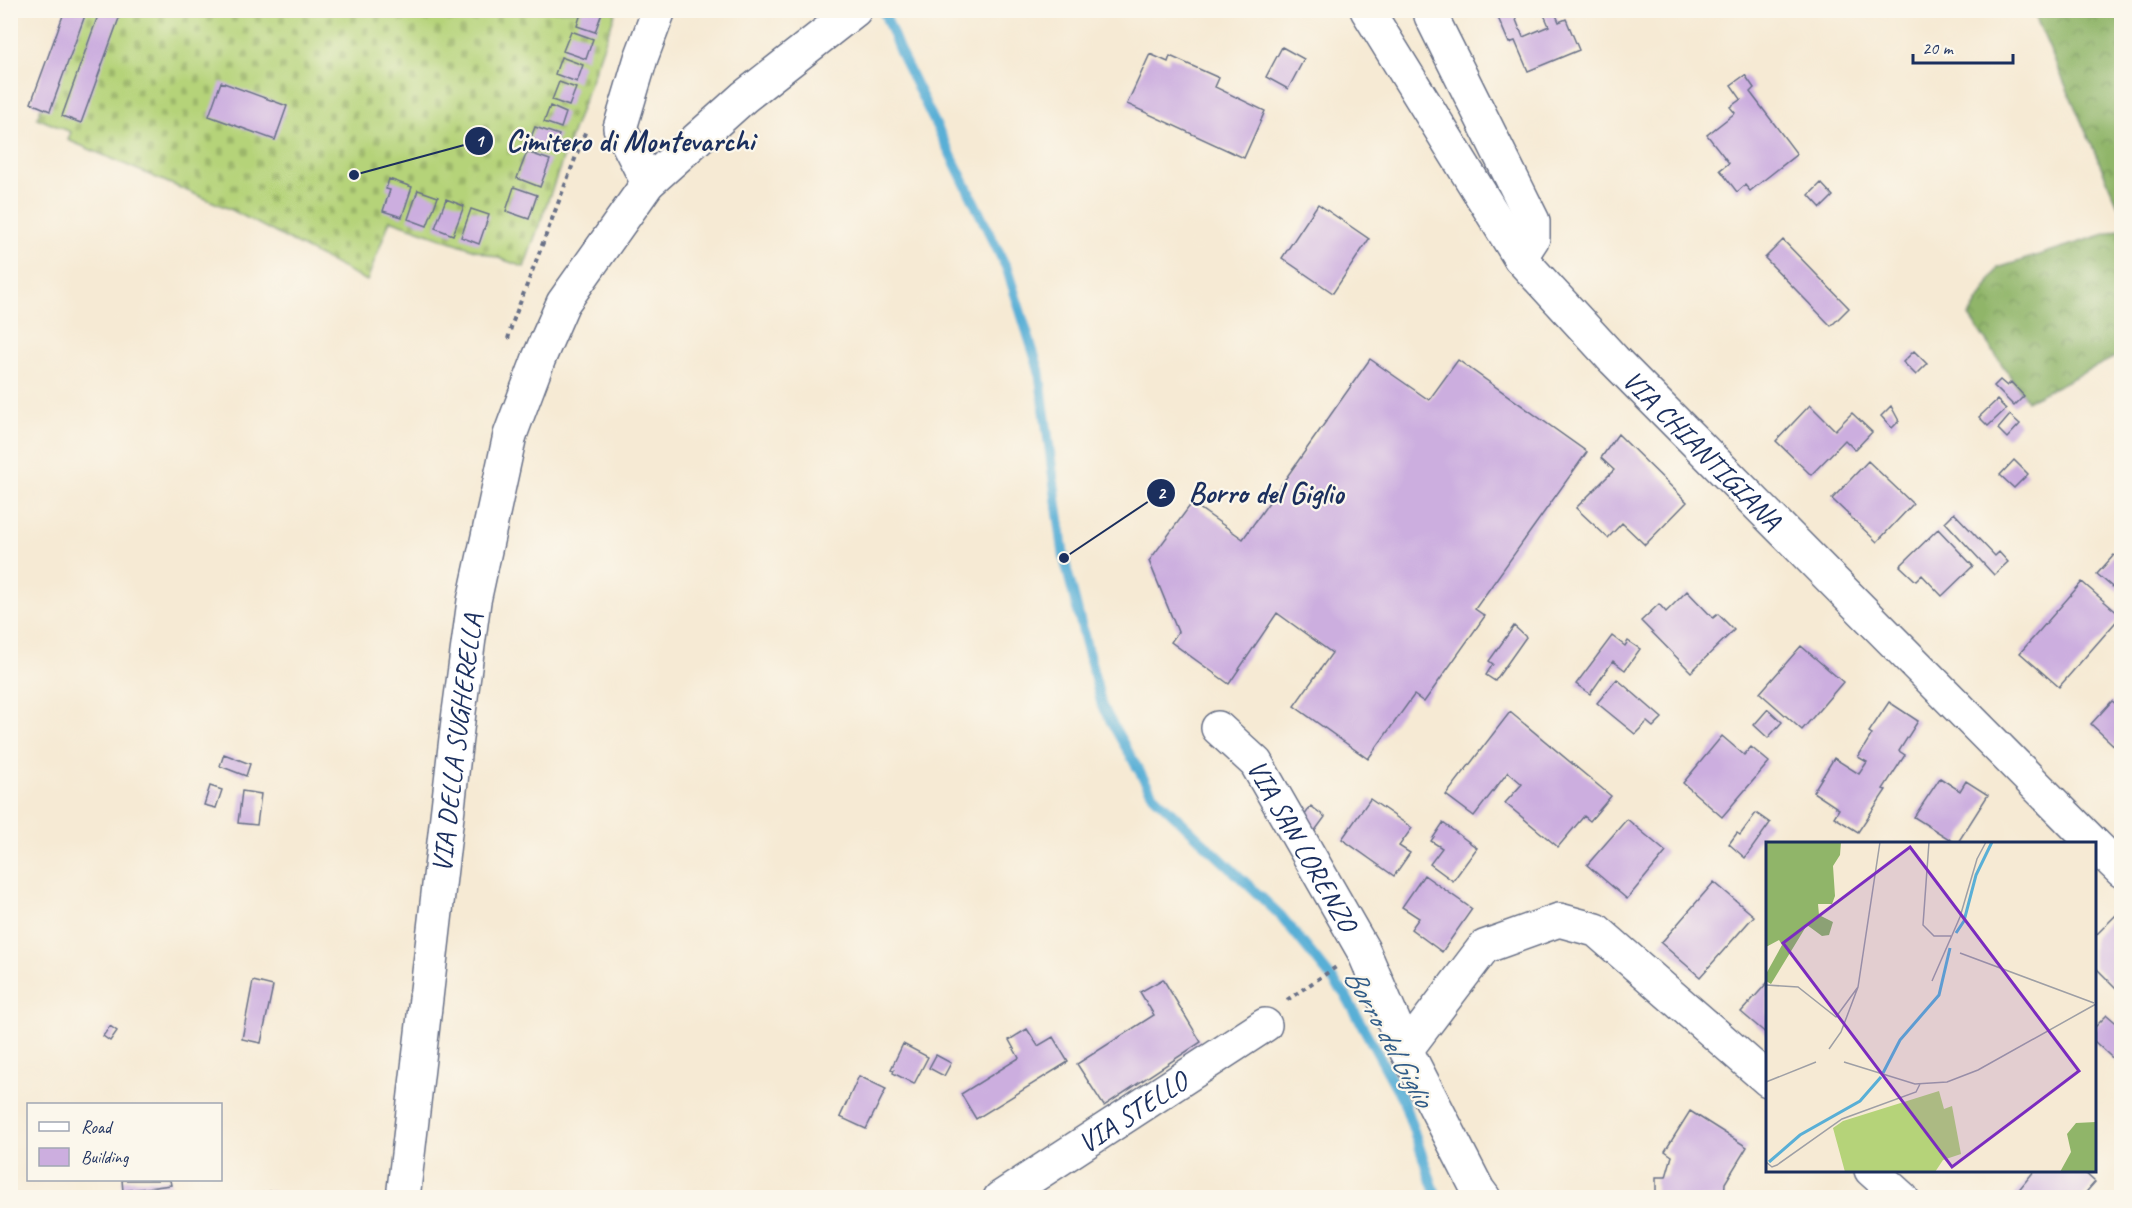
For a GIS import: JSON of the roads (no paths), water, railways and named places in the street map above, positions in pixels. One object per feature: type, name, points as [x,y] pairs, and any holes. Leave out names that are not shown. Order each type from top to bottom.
[{"type":"street","points":[[648,183],[620,128],[641,58],[659,10]]},
{"type":"street","name":"VIA CHIANTIGIANA","points":[[1367,10],[1520,258],[1614,360],[2092,842]]},
{"type":"street","points":[[1431,10],[1431,16],[1533,221],[1533,238],[1520,258]]},
{"type":"street","name":"VIA DELLA SUGHERELLA","points":[[403,1197],[474,601],[510,435],[563,303],[648,183],[744,97],[842,20]]},
{"type":"street","name":"VIA SAN LORENZO","points":[[1218,728],[1256,763],[1363,950],[1406,1050],[1478,1190],[1484,1197]]},
{"type":"street","name":"VIA CHIANTIGIANA","points":[[2096,846],[2121,871]]},
{"type":"street","points":[[1406,1050],[1484,947],[1559,920],[1596,930],[1766,1079]]},
{"type":"street","name":"VIA STELLO","points":[[999,1197],[1265,1025]]},
{"type":"street","points":[[1873,1172],[1902,1197]]},
{"type":"waterway","name":"Borro del Giglio","points":[[883,10],[900,52],[1007,269],[1039,370],[1064,558],[1102,706],[1153,795],[1281,916],[1346,996],[1403,1100],[1437,1198]]},
{"type":"place","name":"Cimitero di Montevarchi","points":[[354,175]]},
{"type":"place","name":"Borro del Giglio","points":[[1064,558]]}]
